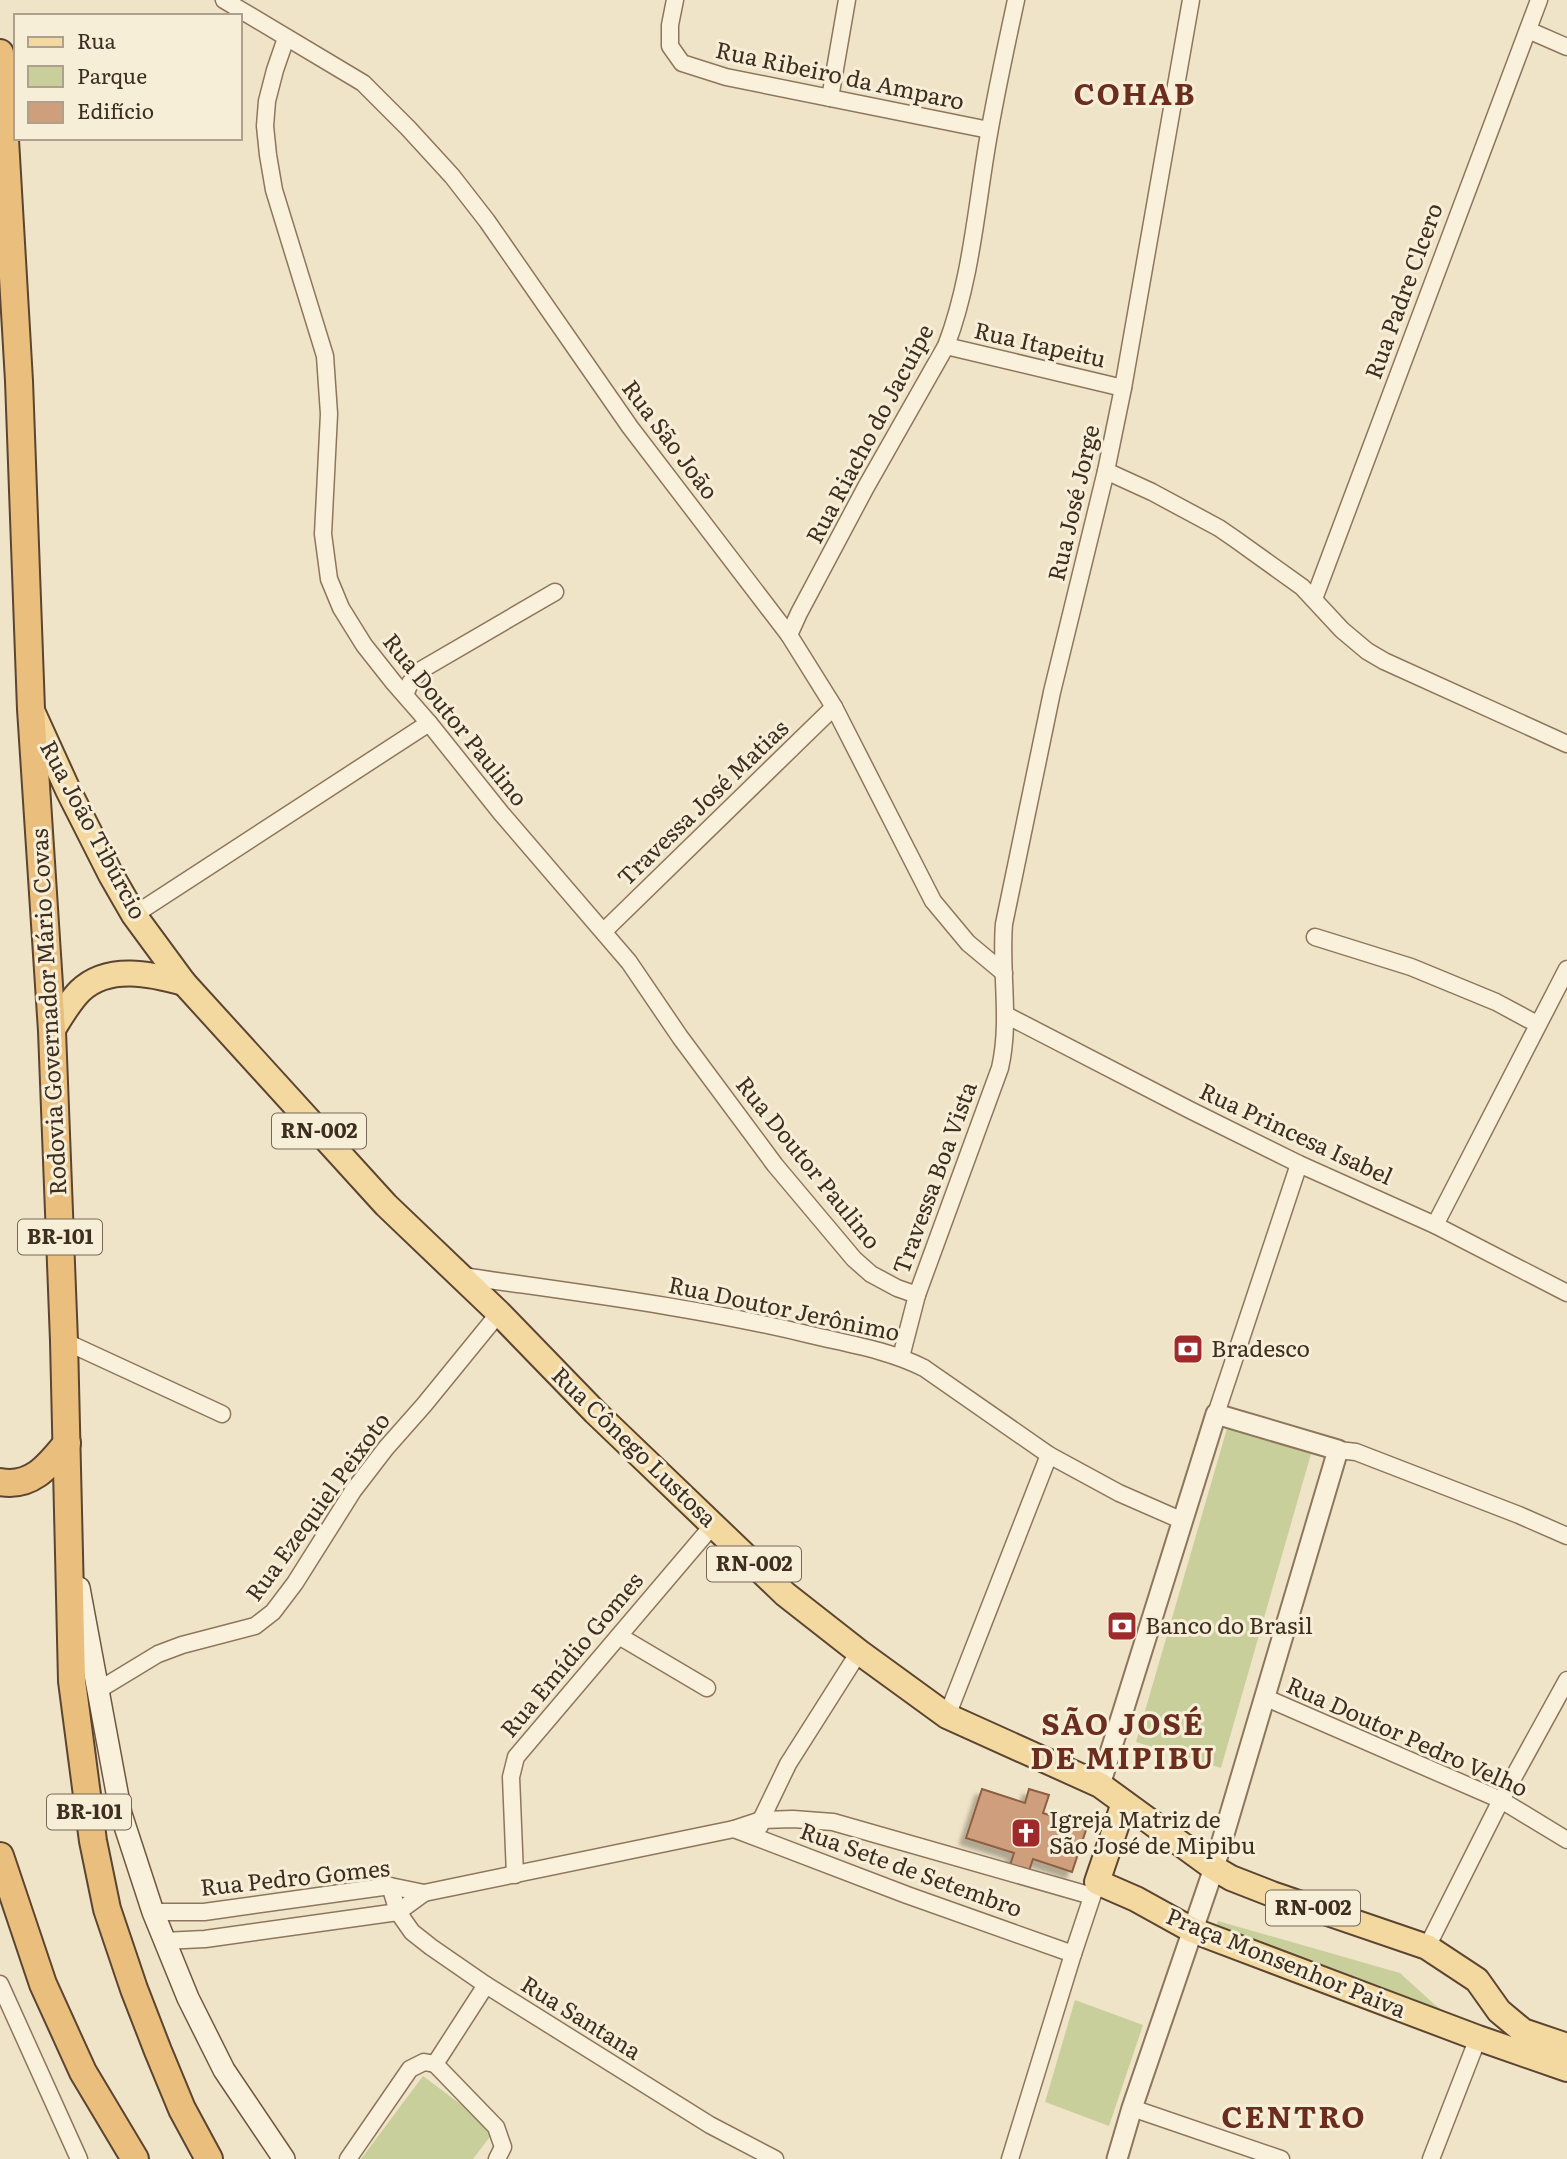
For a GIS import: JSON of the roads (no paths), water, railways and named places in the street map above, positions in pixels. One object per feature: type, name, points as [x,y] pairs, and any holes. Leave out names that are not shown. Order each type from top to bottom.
[{"type":"highway","name":"Rodovia Governador Mário Covas","points":[[0,53],[15,302],[31,709],[52,1031],[64,1341],[72,1681],[91,1827],[107,1909],[158,2051],[182,2109],[209,2159]]},
{"type":"highway","points":[[0,250],[15,302]]},
{"type":"highway","points":[[0,1482],[36,1477],[67,1443]]},
{"type":"highway","points":[[0,1856],[5,1890],[43,1984],[83,2072],[135,2159]]},
{"type":"main road","name":"Rua João Tibúrcio","points":[[31,709],[111,875],[134,915],[184,983],[386,1205],[458,1275]]},
{"type":"main road","points":[[52,1031],[81,990],[99,979],[140,973],[184,983]]},
{"type":"main road","name":"Rua Cônego Lustosa","points":[[458,1275],[499,1313],[595,1412],[785,1594],[947,1716],[1100,1785]]},
{"type":"main road","points":[[69,1534],[121,1814],[153,1912],[188,1998],[224,2070],[284,2159]]},
{"type":"main road","name":"RN-002","points":[[1100,1785],[1231,1878],[1427,1947],[1477,1980],[1499,2011],[1523,2031],[1567,2046]]},
{"type":"main road","points":[[1094,1889],[1124,1803]]},
{"type":"main road","name":"Praça Monsenhor Paiva","points":[[1094,1889],[1136,1899],[1192,1930],[1478,2038]]},
{"type":"main road","name":"RN-002","points":[[1478,2038],[1567,2069]]},
{"type":"street","name":"Rua São João","points":[[224,0],[363,83],[452,176],[487,221],[630,427],[789,635],[834,707],[933,901],[968,943],[1004,973]]},
{"type":"street","name":"Rua Ribeiro da Amparo","points":[[675,0],[670,25],[670,46],[682,63],[726,78],[989,130]]},
{"type":"street","points":[[830,98],[847,0]]},
{"type":"street","name":"Rua Riacho do Jacuípe","points":[[789,635],[866,487],[946,346],[956,321],[964,292],[989,130],[1016,0]]},
{"type":"street","name":"Rua José Jorge","points":[[1006,1015],[1002,946],[1004,924],[1052,692],[1106,471],[1123,388],[1191,0]]},
{"type":"street","name":"Rua Padre Clcero","points":[[1314,599],[1539,0]]},
{"type":"street","points":[[1528,30],[1567,47]]},
{"type":"street","name":"Rua Doutor Paulino","points":[[286,38],[267,101],[265,127],[274,190],[325,356],[329,414],[324,553],[329,579],[341,608],[364,645],[501,813],[629,962],[680,1037],[767,1154],[854,1259],[871,1274],[917,1295]]},
{"type":"street","name":"Rua Itapeitu","points":[[946,346],[1123,388]]},
{"type":"street","points":[[1106,471],[1219,528],[1301,587],[1331,620],[1367,651],[1567,744]]},
{"type":"street","points":[[405,695],[410,683],[421,670],[555,592]]},
{"type":"street","name":"Travessa José Matias","points":[[604,931],[834,707]]},
{"type":"street","points":[[134,915],[429,723]]},
{"type":"street","points":[[1315,937],[1411,967],[1496,1002],[1537,1024]]},
{"type":"street","points":[[1435,1225],[1567,969]]},
{"type":"street","name":"Travessa Boa Vista","points":[[901,1357],[917,1295],[1000,1068],[1005,1046],[1006,1015]]},
{"type":"street","name":"Rua Princesa Isabel","points":[[1006,1015],[1299,1164],[1435,1225],[1567,1293]]},
{"type":"street","points":[[1100,1785],[1216,1414],[1299,1164]]},
{"type":"street","name":"Rua Doutor Jerônimo","points":[[458,1275],[695,1310],[901,1357],[924,1368],[1049,1455],[1119,1493],[1183,1521]]},
{"type":"street","name":"Rua Ezequiel Peixoto","points":[[97,1691],[158,1654],[255,1626],[273,1612],[295,1583],[353,1491],[499,1313]]},
{"type":"street","points":[[64,1341],[222,1414]]},
{"type":"street","points":[[1216,1414],[1338,1450],[1356,1452],[1567,1536]]},
{"type":"street","points":[[1117,2159],[1214,1868],[1338,1450]]},
{"type":"street","points":[[947,1716],[1049,1455]]},
{"type":"street","name":"Rua Emídio Gomes","points":[[515,1875],[511,1777],[516,1757],[713,1525]]},
{"type":"street","points":[[619,1636],[707,1688]]},
{"type":"street","points":[[758,1839],[761,1820],[788,1764],[859,1652]]},
{"type":"street","points":[[1427,1947],[1567,1680]]},
{"type":"street","name":"Rua Doutor Pedro Velho","points":[[1264,1697],[1502,1800],[1567,1840]]},
{"type":"street","points":[[424,1893],[734,1829],[761,1820],[793,1819],[833,1822],[1094,1889],[1010,2159]]},
{"type":"street","name":"Rua Sete de Setembro","points":[[734,1829],[1073,1954]]},
{"type":"street","name":"Rua Pedro Gomes","points":[[153,1912],[204,1912],[390,1886],[424,1893]]},
{"type":"street","name":"Rua Santana","points":[[390,1886],[398,1912],[412,1933],[486,1985],[710,2125],[775,2159]]},
{"type":"street","name":"Rua Pedro Gomes","points":[[163,1941],[205,1939],[398,1912],[424,1893]]},
{"type":"street","points":[[0,1984],[79,2159]]},
{"type":"street","points":[[435,2064],[486,1985]]},
{"type":"street","points":[[1431,2159],[1478,2038]]},
{"type":"street","points":[[348,2159],[410,2069],[424,2063],[435,2064],[499,2130],[503,2147],[497,2159]]},
{"type":"street","points":[[1132,2108],[1281,2159]]},
{"type":"place","name":"Bradesco","points":[[1188,1349]]},
{"type":"place","name":"Banco do Brasil","points":[[1122,1626]]},
{"type":"place","name":"Igreja Matriz de São José de Mipibu","points":[[1026,1833]]},
{"type":"district","name":"COHAB","points":[[1135,95]]},
{"type":"district","name":"SÃO JOSÉ DE MIPIBU","points":[[1123,1742]]},
{"type":"district","name":"CENTRO","points":[[1294,2118]]}]
